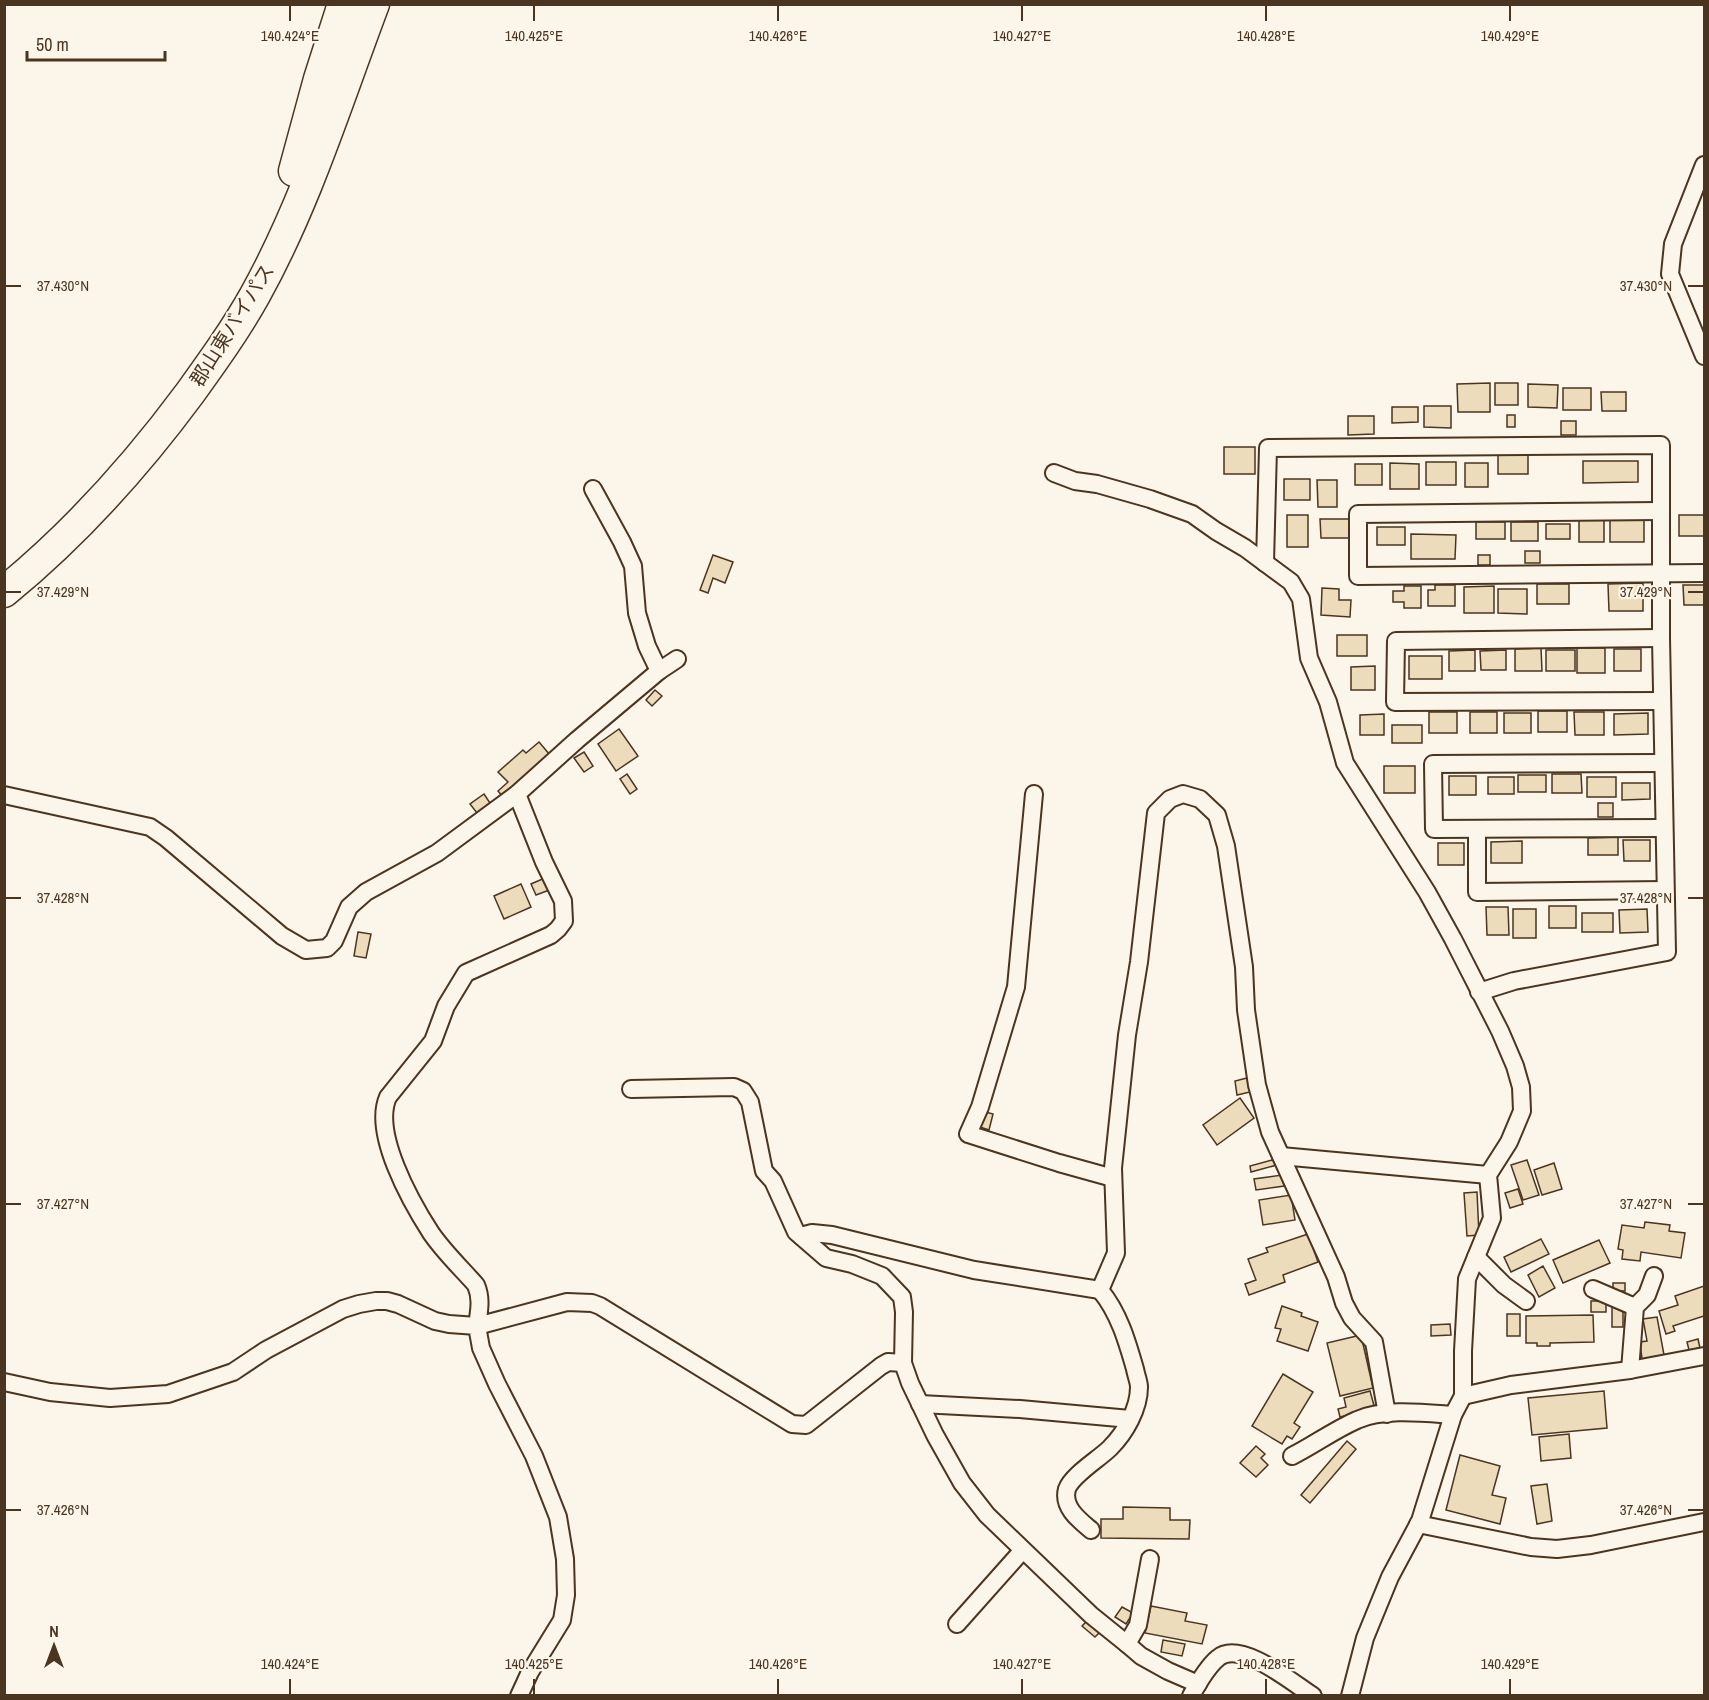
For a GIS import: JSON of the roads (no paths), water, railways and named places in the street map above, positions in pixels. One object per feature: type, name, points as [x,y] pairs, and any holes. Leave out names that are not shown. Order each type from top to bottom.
[{"type":"highway","points":[[275,255],[296,160],[343,4]]},
{"type":"highway","name":"郡山東バイパス","points":[[4,592],[69,535],[122,479],[218,355],[255,295],[301,200],[374,4]]},
{"type":"highway","points":[[301,200],[357,96],[390,4]]},
{"type":"street","points":[[1704,165],[1673,244],[1670,274],[1704,356]]},
{"type":"street","points":[[1265,562],[1268,448],[1661,445],[1660,638],[1667,952],[1514,981],[1479,992]]},
{"type":"street","points":[[1054,473],[1075,482],[1097,484],[1192,514],[1287,578],[1298,592],[1303,609],[1309,658],[1328,702],[1345,763],[1427,892],[1453,939],[1511,1057],[1521,1087],[1522,1111],[1509,1142],[1488,1175],[1492,1218],[1467,1279],[1463,1396],[1453,1415],[1418,1524],[1390,1577],[1365,1638],[1350,1695]]},
{"type":"street","points":[[593,489],[633,566],[637,613],[647,646],[659,671]]},
{"type":"street","points":[[1660,511],[1358,514],[1358,576],[1704,573]]},
{"type":"street","points":[[1660,638],[1396,641],[1395,702],[1662,700]]},
{"type":"street","points":[[4,795],[150,827],[268,925],[306,950],[327,948],[334,941],[349,907],[366,892],[438,853],[517,795],[577,740],[659,671],[677,659]]},
{"type":"street","points":[[1663,763],[1433,765],[1434,829],[1664,828]]},
{"type":"street","points":[[1100,1290],[1116,1253],[1113,1178],[1127,1035],[1139,962],[1156,813],[1170,799],[1184,794],[1200,799],[1217,815],[1226,846],[1238,920],[1244,967],[1246,1010],[1257,1085],[1270,1132],[1336,1277],[1344,1303],[1352,1318],[1374,1342],[1387,1414]]},
{"type":"street","points":[[517,795],[544,862],[563,901],[564,921],[551,935],[466,973],[446,1006],[433,1041],[384,1105],[388,1141],[396,1166],[416,1206],[432,1234],[476,1285],[480,1303],[477,1326],[481,1348],[534,1456],[558,1517],[565,1559],[566,1595],[562,1620],[530,1672],[519,1695]]},
{"type":"street","points":[[1034,795],[1016,987],[980,1107],[968,1134],[1113,1178]]},
{"type":"street","points":[[1477,830],[1478,892],[1665,890]]},
{"type":"street","points":[[631,1089],[734,1087],[743,1091],[750,1102],[764,1171],[773,1181],[796,1232],[826,1258],[852,1264],[882,1276],[902,1297],[903,1363],[920,1404],[962,1483],[987,1515],[1091,1616],[1141,1656],[1168,1671],[1194,1690],[1219,1657],[1236,1652],[1252,1657],[1312,1695]]},
{"type":"street","points":[[1281,1156],[1488,1175]]},
{"type":"street","points":[[801,1236],[812,1233],[832,1235],[974,1270],[1100,1290],[1120,1323],[1139,1387],[1134,1411],[1122,1434],[1112,1447],[1071,1482],[1068,1488],[1066,1496],[1070,1509],[1091,1530]]},
{"type":"street","points":[[1476,1257],[1504,1285],[1526,1301]]},
{"type":"street","points":[[1630,1370],[1635,1307],[1647,1295],[1654,1276]]},
{"type":"street","points":[[1593,1289],[1635,1307]]},
{"type":"street","points":[[4,1383],[50,1392],[110,1398],[168,1394],[233,1372],[266,1350],[343,1310],[376,1301],[398,1304],[428,1318],[449,1324],[477,1326],[567,1302],[592,1303],[798,1426],[806,1425],[881,1366],[888,1362],[903,1363]]},
{"type":"street","points":[[1463,1396],[1511,1385],[1630,1370],[1704,1356]]},
{"type":"street","points":[[920,1404],[1020,1409],[1130,1419]]},
{"type":"street","points":[[1292,1456],[1316,1445],[1359,1419],[1387,1414],[1453,1415]]},
{"type":"street","points":[[1418,1524],[1531,1547],[1557,1549],[1591,1545],[1704,1522]]},
{"type":"street","points":[[957,1624],[1022,1551]]},
{"type":"street","points":[[1127,1644],[1138,1625],[1150,1559]]}]
